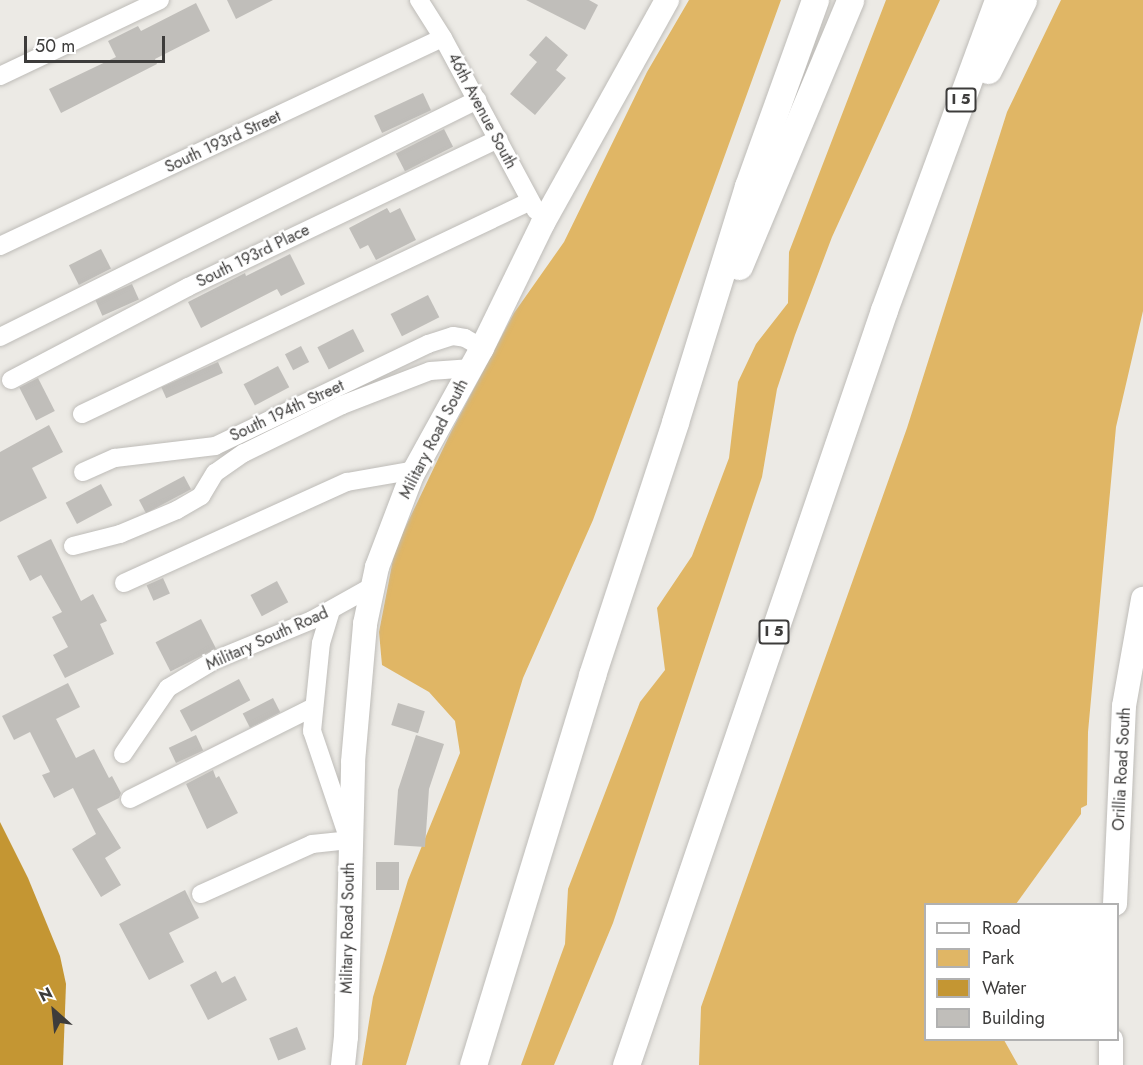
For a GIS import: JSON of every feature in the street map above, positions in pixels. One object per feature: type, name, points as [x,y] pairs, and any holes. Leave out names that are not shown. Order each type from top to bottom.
[{"type":"highway","points":[[473,1065],[592,675],[675,422],[747,186],[815,0]]},
{"type":"highway","points":[[675,422],[850,0]]},
{"type":"highway","name":"I 5","points":[[626,1065],[924,200],[998,0]]},
{"type":"highway","points":[[924,200],[1023,0]]},
{"type":"main road","name":"Military Road South","points":[[343,1065],[346,1037],[349,840],[358,690],[365,624],[377,567],[415,470],[477,358],[543,223],[667,0]]},
{"type":"main road","name":"Orillia Road South","points":[[1115,903],[1124,706],[1143,599]]},
{"type":"main road","points":[[1111,1041],[1111,1065]]},
{"type":"street","points":[[0,76],[160,0]]},
{"type":"street","name":"46th Avenue South","points":[[419,0],[443,38],[543,223]]},
{"type":"street","name":"South 193rd Street","points":[[1,245],[443,38]]},
{"type":"street","points":[[0,336],[477,100]]},
{"type":"street","name":"South 193rd Place","points":[[11,380],[188,287],[498,139]]},
{"type":"street","points":[[81,414],[530,201]]},
{"type":"street","name":"South 194th Street","points":[[83,472],[115,458],[215,446],[428,344],[453,336],[465,338],[477,358]]},
{"type":"street","points":[[73,546],[120,534],[177,510],[201,496],[215,473],[244,453],[342,405],[430,371],[477,358]]},
{"type":"street","points":[[124,583],[347,482],[415,470]]},
{"type":"street","name":"Military South Road","points":[[123,754],[168,688],[215,660],[331,610],[373,586]]},
{"type":"street","points":[[201,894],[312,844],[349,840],[312,731],[321,643],[331,610]]},
{"type":"street","points":[[130,799],[314,707]]},
{"type":"green space","points":[[689,0],[781,0],[593,520],[523,678],[406,1065],[362,1065],[373,997],[408,880],[460,753],[455,721],[429,692],[382,665],[379,632],[395,549],[451,432],[514,313],[564,242],[647,72]]},
{"type":"green space","points":[[886,0],[940,0],[832,237],[795,335],[777,389],[762,477],[613,923],[554,1065],[521,1065],[565,944],[568,889],[640,702],[665,670],[657,608],[692,556],[729,458],[738,382],[756,344],[788,303],[789,252]]},
{"type":"green space","points":[[1061,0],[1143,0],[1143,311],[1116,427],[1088,732],[1087,805],[1081,808],[1081,814],[1017,903],[924,903],[924,1041],[1005,1041],[1018,1065],[699,1065],[701,1007],[907,428],[1007,112]]},
{"type":"water","points":[[0,822],[28,878],[60,956],[66,984],[63,1065],[0,1065]]},
{"type":"building","points":[[227,0],[273,0],[236,19]]},
{"type":"building","points":[[526,0],[589,0],[598,5],[585,30]]},
{"type":"building","points":[[196,3],[210,31],[155,59],[157,64],[61,113],[49,89],[116,57],[108,41],[138,26],[141,31]]},
{"type":"building","points":[[546,36],[568,55],[556,70],[566,78],[535,115],[510,94],[537,62],[529,55]]},
{"type":"building","points":[[423,93],[431,110],[382,133],[374,116]]},
{"type":"building","points":[[444,129],[453,147],[405,171],[396,154]]},
{"type":"building","points":[[387,208],[390,213],[400,208],[416,240],[376,260],[368,245],[360,249],[349,228]]},
{"type":"building","points":[[101,249],[111,269],[79,285],[69,265]]},
{"type":"building","points":[[290,254],[305,284],[281,296],[277,289],[201,328],[188,302],[245,273],[246,276]]},
{"type":"building","points":[[132,284],[139,300],[102,316],[95,300]]},
{"type":"building","points":[[428,295],[439,317],[402,336],[391,314]]},
{"type":"building","points":[[353,329],[364,351],[329,369],[317,347]]},
{"type":"building","points":[[301,346],[309,362],[293,370],[285,354]]},
{"type":"building","points":[[218,362],[223,373],[166,398],[161,387]]},
{"type":"building","points":[[278,366],[289,387],[255,406],[244,384]]},
{"type":"building","points":[[38,378],[55,411],[36,421],[19,388]]},
{"type":"building","points":[[49,425],[63,452],[32,468],[47,498],[0,522],[0,452]]},
{"type":"building","points":[[184,476],[191,489],[146,513],[139,500]]},
{"type":"building","points":[[101,484],[112,505],[77,524],[66,503]]},
{"type":"building","points":[[51,539],[81,601],[93,594],[107,621],[100,624],[114,654],[65,678],[53,655],[68,647],[52,617],[62,612],[41,575],[30,581],[17,556]]},
{"type":"building","points":[[163,578],[170,594],[153,601],[147,585]]},
{"type":"building","points":[[277,581],[288,602],[262,616],[251,595]]},
{"type":"building","points":[[201,619],[216,648],[171,672],[156,642]]},
{"type":"building","points":[[239,679],[250,700],[191,732],[180,710]]},
{"type":"building","points":[[68,683],[80,707],[56,719],[76,758],[94,749],[109,778],[112,776],[121,793],[119,798],[97,809],[121,848],[105,858],[121,885],[101,897],[72,849],[96,834],[73,788],[54,798],[42,775],[50,772],[30,732],[14,740],[2,716]]},
{"type":"building","points":[[273,698],[280,712],[250,728],[243,713]]},
{"type":"building","points":[[398,703],[425,711],[418,733],[391,725]]},
{"type":"building","points":[[196,735],[203,750],[176,763],[169,748]]},
{"type":"building","points":[[416,735],[444,744],[429,789],[425,847],[394,845],[398,790]]},
{"type":"building","points":[[213,770],[216,778],[219,776],[238,813],[207,829],[186,784]]},
{"type":"building","points":[[376,862],[399,862],[399,890],[376,890]]},
{"type":"building","points":[[185,890],[199,918],[169,933],[184,962],[149,980],[119,924]]},
{"type":"building","points":[[216,971],[222,983],[235,976],[247,1000],[208,1020],[190,985]]},
{"type":"building","points":[[297,1027],[306,1049],[278,1060],[269,1038]]}]
